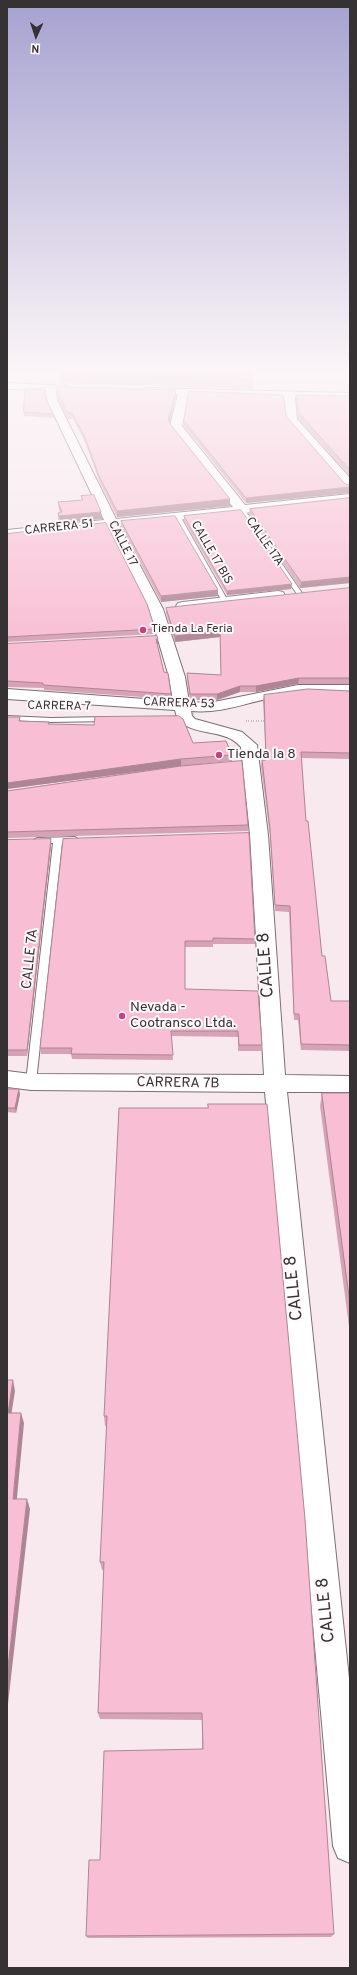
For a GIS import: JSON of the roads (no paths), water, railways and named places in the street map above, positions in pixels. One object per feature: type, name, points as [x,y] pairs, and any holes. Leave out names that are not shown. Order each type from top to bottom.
[{"type":"street","name":"CALLE 17","points":[[83,463],[156,609],[161,638],[185,712]]},
{"type":"street","name":"CALLE 17A","points":[[204,463],[242,510]]},
{"type":"street","points":[[331,463],[350,485]]},
{"type":"street","name":"CARRERA 51","points":[[7,534],[350,498]]},
{"type":"street","points":[[156,609],[314,592]]},
{"type":"street","name":"CARRERA 53","points":[[7,694],[185,712],[228,705],[291,690],[311,688],[350,690]]},
{"type":"street","name":"CALLE 8","points":[[185,712],[189,722],[237,728],[249,745],[247,763],[255,836],[274,1085],[350,1846]]},
{"type":"street","name":"CARRERA 7B","points":[[7,1079],[31,1082],[274,1085],[350,1084]]},
{"type":"lane","name":"CALLE 17A","points":[[242,510],[299,593]]},
{"type":"lane","name":"CALLE 17 BIS","points":[[177,516],[225,601]]},
{"type":"lane","name":"CARRERA 7","points":[[7,718],[51,720],[120,719]]},
{"type":"lane","name":"CALLE 7A","points":[[31,1082],[58,840]]},
{"type":"lane","points":[[29,841],[81,840]]},
{"type":"place","name":"Tienda La Feria","points":[[143,630]]},
{"type":"place","name":"Tienda la 8","points":[[219,755]]},
{"type":"place","name":"Nevada - Cootransco Ltda.","points":[[122,1016]]}]
